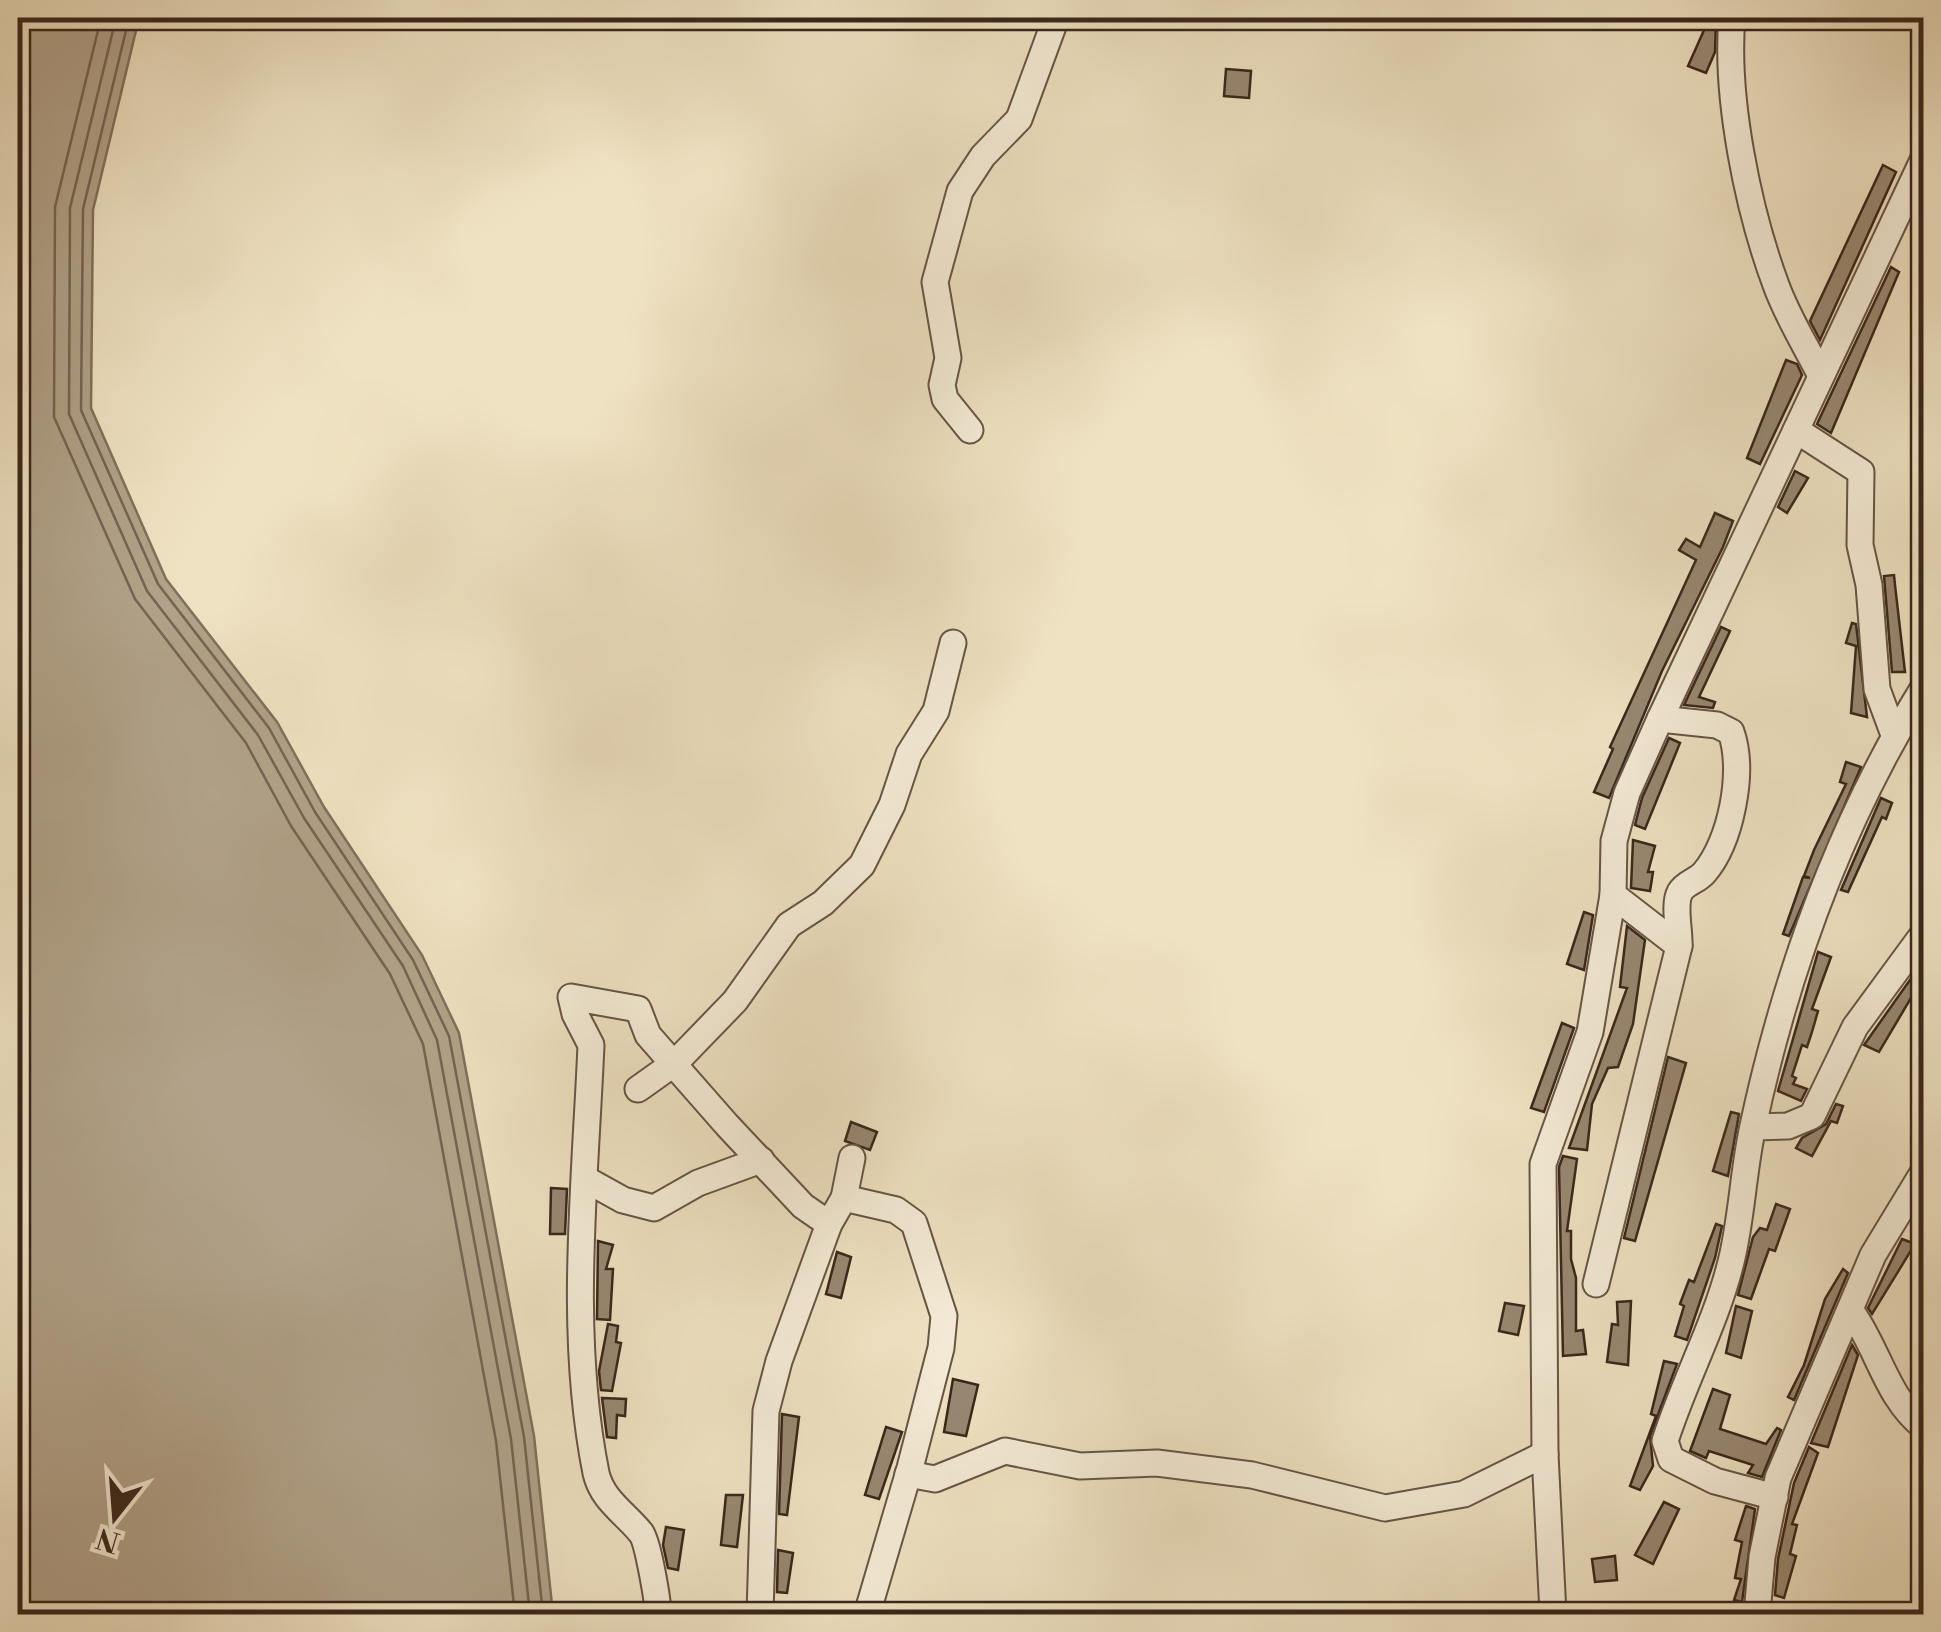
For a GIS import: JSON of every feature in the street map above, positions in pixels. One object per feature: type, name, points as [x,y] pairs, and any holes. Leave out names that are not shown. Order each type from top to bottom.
[{"type":"street","points":[[970,430],[945,399],[942,385],[948,358],[936,282],[960,191],[982,156],[1018,120],[1056,18]]},
{"type":"street","points":[[1732,18],[1728,64],[1752,193],[1776,286],[1821,376]]},
{"type":"street","points":[[1552,1614],[1544,1454],[1543,1164],[1590,1032],[1613,895],[1614,841],[1628,793],[1660,720],[1924,158]]},
{"type":"street","points":[[1796,430],[1862,472],[1860,546],[1869,585],[1877,689],[1894,735]]},
{"type":"street","points":[[638,1089],[676,1062],[750,984],[789,924],[823,904],[862,865],[892,805],[909,754],[936,711],[953,642]]},
{"type":"street","points":[[1775,1497],[1715,1480],[1670,1459],[1665,1441],[1731,1263],[1753,1126],[1792,979],[1830,871],[1894,735],[1924,687]]},
{"type":"street","points":[[1596,1284],[1679,946],[1677,900],[1680,890],[1708,868],[1737,798],[1738,752],[1732,732],[1660,720]]},
{"type":"street","points":[[1613,895],[1679,946]]},
{"type":"street","points":[[1753,1126],[1788,1126],[1812,1116],[1855,1027],[1924,933]]},
{"type":"street","points":[[658,1614],[645,1537],[602,1493],[596,1475],[585,1382],[580,1268],[592,1045],[574,1014],[571,997],[638,1009],[648,1034],[804,1206],[829,1224]]},
{"type":"street","points":[[760,1614],[766,1411],[779,1361],[829,1224],[844,1198],[852,1158]]},
{"type":"street","points":[[585,1179],[622,1200],[654,1208],[698,1183],[761,1160]]},
{"type":"street","points":[[1757,1614],[1762,1557],[1778,1478],[1873,1256],[1920,1186]]},
{"type":"street","points":[[844,1198],[896,1210],[914,1223],[938,1285],[944,1316],[941,1348],[866,1614]]},
{"type":"street","points":[[1851,1311],[1868,1334],[1909,1417],[1924,1426]]},
{"type":"street","points":[[908,1474],[935,1479],[1005,1451],[1080,1466],[1157,1463],[1252,1475],[1386,1508],[1464,1494],[1544,1454]]},
{"type":"water","points":[[18,18],[139,18],[93,210],[91,408],[166,579],[277,722],[324,807],[422,955],[459,1033],[534,1436],[553,1614],[18,1614]]},
{"type":"building","points":[[1709,19],[1716,22],[1715,52],[1706,73],[1688,66]]},
{"type":"building","points":[[1226,69],[1251,71],[1249,98],[1224,96]]},
{"type":"building","points":[[1883,165],[1896,172],[1820,340],[1810,321]]},
{"type":"building","points":[[1891,267],[1899,272],[1831,433],[1817,424]]},
{"type":"building","points":[[1786,360],[1797,364],[1802,375],[1760,464],[1747,458]]},
{"type":"building","points":[[1795,471],[1808,478],[1787,513],[1778,507]]},
{"type":"building","points":[[1715,513],[1733,521],[1723,547],[1662,671],[1609,798],[1594,792],[1613,749],[1610,747],[1696,560],[1679,550],[1686,539],[1700,547]]},
{"type":"building","points":[[1894,575],[1905,672],[1892,672],[1884,576]]},
{"type":"building","points":[[1852,623],[1856,624],[1867,717],[1851,713],[1856,646],[1846,643]]},
{"type":"building","points":[[1721,627],[1730,631],[1699,697],[1715,702],[1713,708],[1684,705]]},
{"type":"building","points":[[1669,738],[1680,743],[1645,829],[1635,825],[1642,798]]},
{"type":"building","points":[[1846,762],[1861,767],[1789,936],[1783,934],[1803,877],[1810,878],[1804,876],[1814,850],[1846,784],[1840,782]]},
{"type":"building","points":[[1881,798],[1892,803],[1886,819],[1882,817],[1848,892],[1841,890]]},
{"type":"building","points":[[1633,840],[1655,846],[1648,872],[1653,872],[1650,891],[1631,888]]},
{"type":"building","points":[[1584,912],[1593,915],[1584,970],[1567,964]]},
{"type":"building","points":[[1627,926],[1645,940],[1633,1024],[1618,1067],[1608,1068],[1592,1104],[1587,1150],[1569,1148],[1627,988],[1620,987]]},
{"type":"building","points":[[1818,952],[1831,957],[1812,1009],[1818,1011],[1812,1032],[1807,1047],[1802,1045],[1792,1076],[1796,1078],[1793,1084],[1807,1089],[1801,1101],[1778,1091]]},
{"type":"building","points":[[1912,977],[1921,981],[1879,1052],[1864,1045]]},
{"type":"building","points":[[1562,1023],[1574,1028],[1544,1112],[1531,1108]]},
{"type":"building","points":[[1668,1057],[1686,1063],[1635,1241],[1624,1238]]},
{"type":"building","points":[[1836,1104],[1843,1106],[1837,1123],[1831,1121],[1812,1156],[1796,1148],[1802,1138],[1826,1124]]},
{"type":"building","points":[[1731,1112],[1739,1114],[1728,1176],[1713,1171]]},
{"type":"building","points":[[851,1122],[877,1132],[870,1150],[845,1141]]},
{"type":"building","points":[[1563,1156],[1577,1159],[1567,1231],[1571,1231],[1576,1278],[1576,1331],[1583,1330],[1586,1354],[1563,1356],[1559,1167]]},
{"type":"building","points":[[551,1188],[567,1189],[565,1234],[550,1234]]},
{"type":"building","points":[[1776,1204],[1790,1209],[1775,1251],[1769,1249],[1751,1299],[1738,1295],[1753,1237],[1760,1228],[1767,1230]]},
{"type":"building","points":[[1716,1224],[1722,1226],[1715,1258],[1687,1340],[1675,1336],[1684,1306],[1680,1304],[1689,1280],[1694,1282]]},
{"type":"building","points":[[1902,1239],[1915,1244],[1872,1314],[1868,1308]]},
{"type":"building","points":[[598,1241],[613,1245],[606,1269],[613,1269],[610,1320],[597,1319]]},
{"type":"building","points":[[837,1252],[851,1257],[841,1298],[826,1294]]},
{"type":"building","points":[[1843,1269],[1848,1273],[1794,1400],[1788,1397],[1804,1365],[1825,1299]]},
{"type":"building","points":[[1631,1301],[1628,1365],[1607,1362],[1612,1324],[1618,1325],[1617,1302]]},
{"type":"building","points":[[1505,1303],[1524,1306],[1518,1335],[1499,1331]]},
{"type":"building","points":[[1736,1306],[1752,1311],[1741,1358],[1726,1353]]},
{"type":"building","points":[[608,1324],[618,1326],[616,1342],[621,1343],[612,1391],[601,1390],[599,1371]]},
{"type":"building","points":[[1852,1345],[1858,1355],[1828,1447],[1811,1443]]},
{"type":"building","points":[[1664,1361],[1677,1364],[1650,1436],[1653,1466],[1640,1490],[1630,1486],[1656,1416],[1651,1414]]},
{"type":"building","points":[[953,1379],[978,1385],[966,1436],[944,1432]]},
{"type":"building","points":[[1713,1389],[1730,1395],[1720,1429],[1766,1444],[1777,1428],[1781,1430],[1762,1477],[1748,1473],[1753,1465],[1709,1451],[1706,1458],[1690,1451]]},
{"type":"building","points":[[602,1398],[626,1399],[625,1416],[617,1415],[616,1438],[607,1437]]},
{"type":"building","points":[[782,1414],[799,1417],[787,1515],[779,1514]]},
{"type":"building","points":[[886,1427],[902,1432],[879,1499],[865,1495]]},
{"type":"building","points":[[1809,1447],[1818,1453],[1792,1524],[1797,1525],[1790,1554],[1796,1556],[1784,1598],[1775,1595],[1778,1559],[1794,1483]]},
{"type":"building","points":[[726,1495],[743,1495],[737,1547],[721,1545]]},
{"type":"building","points":[[1664,1502],[1679,1509],[1653,1564],[1635,1555]]},
{"type":"building","points":[[1746,1506],[1755,1509],[1742,1602],[1734,1600],[1741,1579],[1735,1578],[1742,1542],[1735,1540]]},
{"type":"building","points":[[666,1527],[684,1530],[678,1570],[668,1568],[663,1545]]},
{"type":"building","points":[[778,1550],[793,1553],[787,1593],[777,1592]]},
{"type":"building","points":[[1615,1556],[1617,1580],[1595,1582],[1592,1559]]}]
